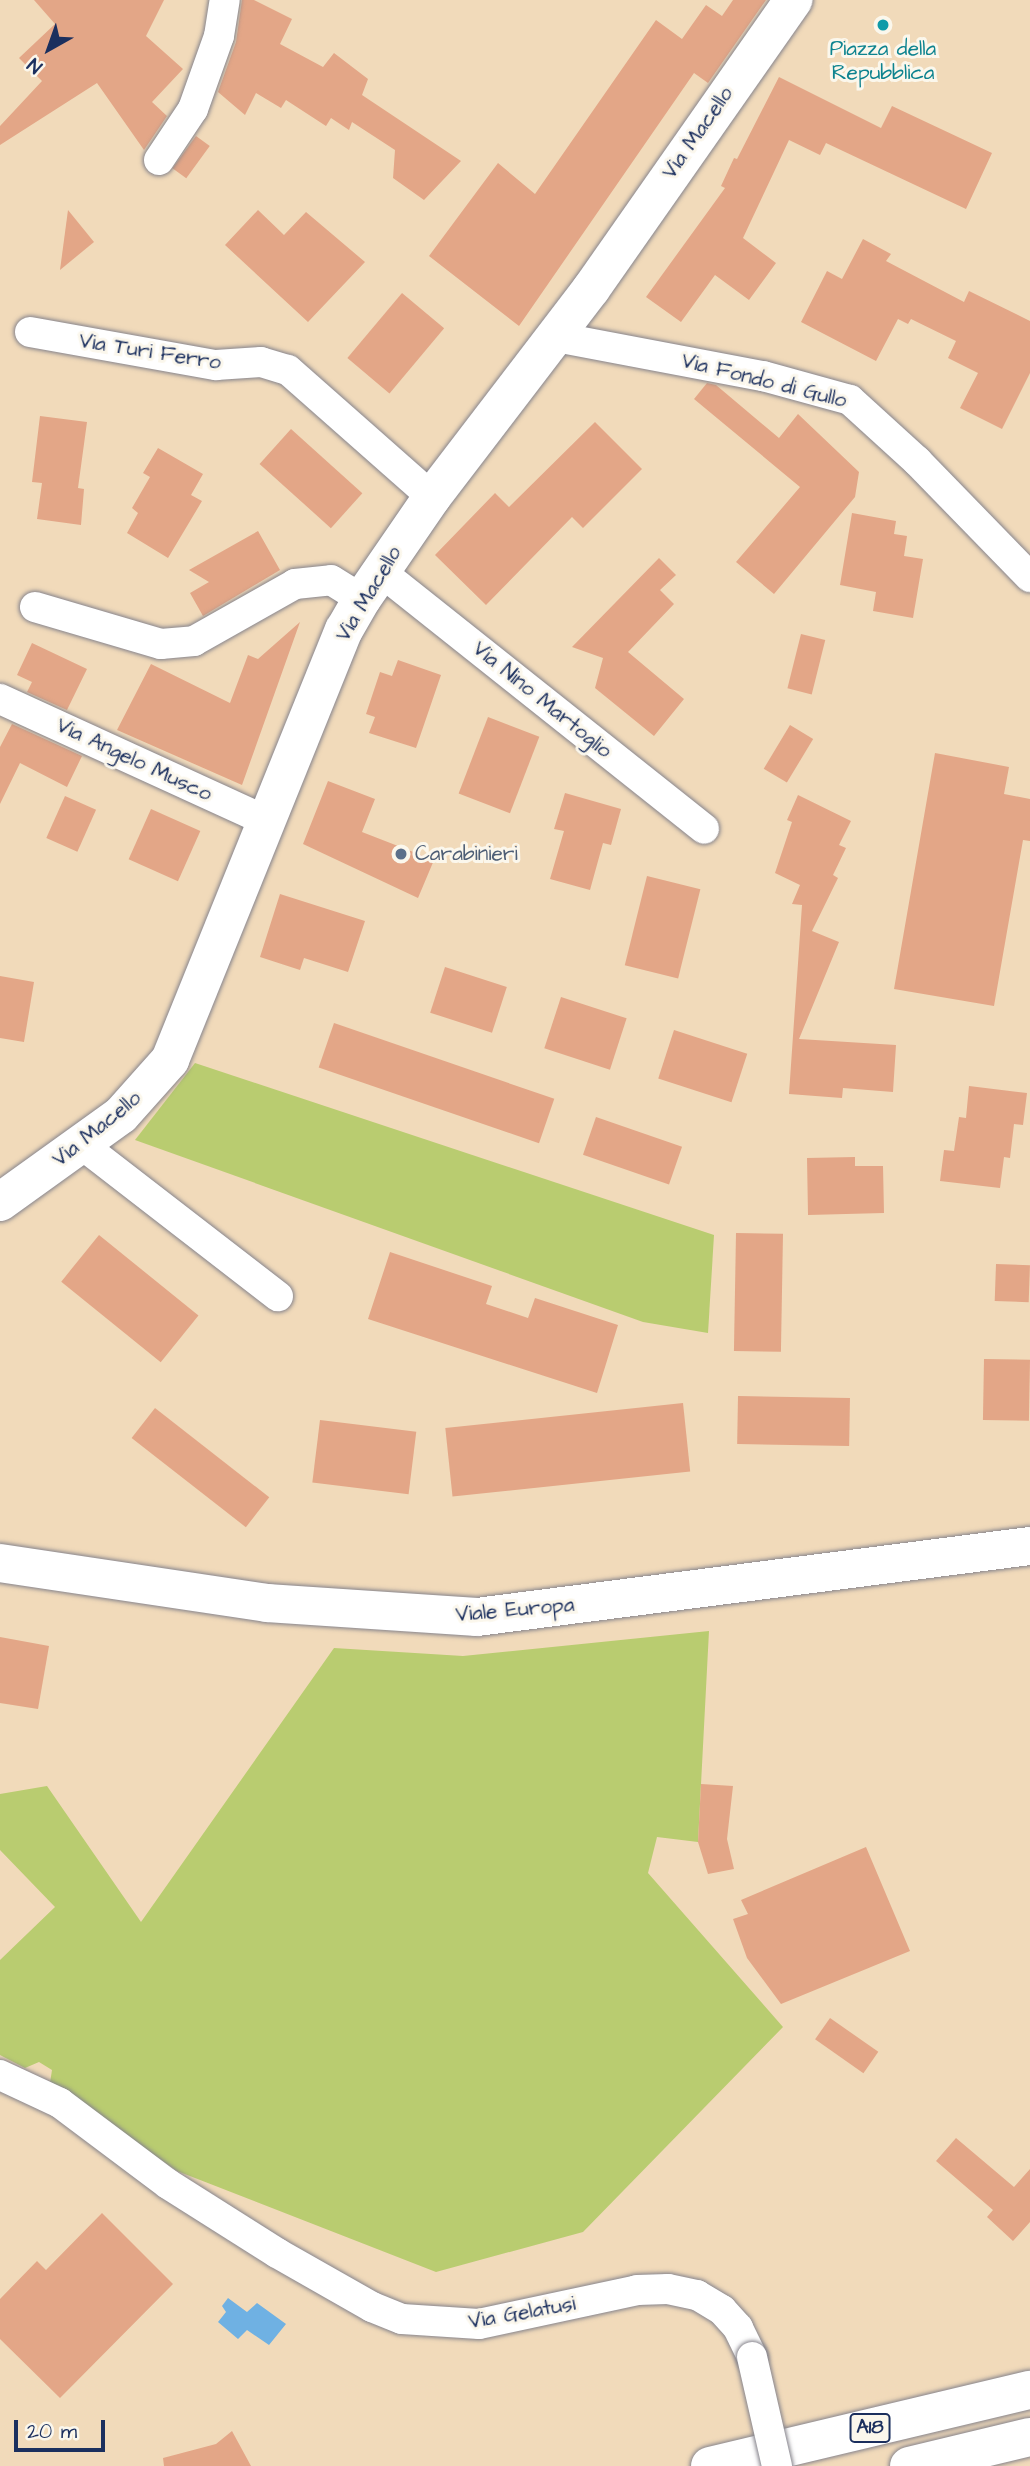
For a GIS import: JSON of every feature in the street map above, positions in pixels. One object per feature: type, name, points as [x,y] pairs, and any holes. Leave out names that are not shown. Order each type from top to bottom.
[{"type":"main road","name":"Via Macello","points":[[0,1202],[121,1115],[170,1060],[269,822],[344,630],[371,585],[432,498],[556,337],[793,0]]},
{"type":"main road","name":"Viale Europa","points":[[0,1563],[267,1603],[477,1617],[1030,1546]]},
{"type":"main road","name":"A18","points":[[710,2466],[1030,2390]]},
{"type":"main road","points":[[806,2466],[1030,2413]]},
{"type":"main road","name":"A18","points":[[909,2466],[1030,2437]]},
{"type":"street","points":[[159,160],[193,109],[219,36],[225,0]]},
{"type":"street","name":"Via Turi Ferro","points":[[30,332],[216,365],[261,362],[288,370],[432,498]]},
{"type":"street","name":"Via Fondo di Gullo","points":[[556,337],[763,376],[850,400],[917,461],[1030,577]]},
{"type":"street","name":"Via Nino Martoglio","points":[[35,607],[161,644],[194,641],[295,584],[331,580],[371,585],[704,829]]},
{"type":"street","name":"Via Angelo Musco","points":[[0,699],[269,822]]},
{"type":"street","points":[[81,1144],[278,1296]]},
{"type":"street","name":"Via Gelatusi","points":[[0,2075],[60,2103],[167,2184],[277,2253],[372,2307],[402,2319],[439,2324],[512,2319],[637,2290],[677,2291],[697,2295],[722,2310],[738,2328],[752,2357],[777,2466]]},
{"type":"green space","points":[[195,1063],[714,1235],[708,1333],[643,1322],[135,1140]]},
{"type":"green space","points":[[709,1631],[698,1842],[657,1837],[648,1873],[783,2027],[583,2232],[436,2272],[177,2171],[50,2083],[52,2070],[39,2062],[25,2068],[0,2055],[0,1960],[55,1907],[0,1850],[0,1794],[47,1786],[141,1922],[334,1648],[463,1656]]},
{"type":"water","points":[[228,2298],[247,2312],[257,2303],[286,2324],[269,2345],[247,2330],[238,2339],[218,2322],[226,2312],[222,2306]]},
{"type":"building","points":[[34,0],[164,0],[146,36],[183,69],[152,102],[167,116],[144,150],[97,83],[0,145],[0,126],[42,81],[19,58],[55,24]]},
{"type":"building","points":[[242,0],[254,0],[292,19],[280,44],[323,67],[334,53],[368,79],[362,95],[461,161],[424,200],[393,178],[395,150],[352,122],[349,130],[331,118],[326,126],[286,100],[281,108],[256,93],[245,115],[218,92],[236,42]]},
{"type":"building","points":[[733,0],[766,0],[708,83],[694,73],[519,326],[429,256],[498,163],[535,194],[656,20],[682,39],[706,5],[722,16]]},
{"type":"building","points":[[779,77],[881,128],[892,106],[992,153],[966,209],[826,143],[820,155],[789,140],[743,238],[776,263],[749,300],[715,275],[681,322],[646,297],[725,188],[721,186],[734,158],[737,159]]},
{"type":"building","points":[[196,136],[210,146],[186,178],[172,168]]},
{"type":"building","points":[[68,210],[94,242],[60,270]]},
{"type":"building","points":[[258,210],[284,235],[306,212],[365,262],[308,322],[225,245]]},
{"type":"building","points":[[863,239],[891,254],[886,261],[964,302],[969,291],[1030,321],[1030,373],[1002,429],[960,408],[978,373],[948,358],[956,341],[911,319],[908,324],[898,319],[876,361],[801,322],[827,271],[842,279]]},
{"type":"building","points":[[402,293],[444,328],[389,393],[347,358]]},
{"type":"building","points":[[707,383],[716,385],[779,438],[798,414],[859,472],[855,497],[774,594],[736,562],[800,487],[694,399]]},
{"type":"building","points":[[40,416],[87,422],[78,488],[84,489],[81,525],[37,519],[42,483],[32,482]]},
{"type":"building","points":[[595,422],[642,469],[583,528],[572,517],[486,605],[435,555],[495,493],[509,507]]},
{"type":"building","points":[[291,429],[362,493],[331,528],[260,464]]},
{"type":"building","points":[[158,448],[203,474],[191,495],[202,501],[168,558],[127,533],[138,513],[132,508],[150,477],[143,473]]},
{"type":"building","points":[[852,513],[896,521],[894,534],[907,536],[904,556],[923,559],[913,618],[873,611],[876,592],[840,585]]},
{"type":"building","points":[[258,531],[280,570],[203,616],[190,593],[209,582],[189,570]]},
{"type":"building","points":[[659,558],[676,575],[660,590],[674,604],[628,652],[684,699],[654,736],[595,688],[603,658],[572,647]]},
{"type":"building","points":[[300,622],[242,785],[117,730],[151,664],[230,703],[248,655],[258,659]]},
{"type":"building","points":[[801,634],[825,640],[812,694],[787,688]]},
{"type":"building","points":[[32,643],[87,669],[67,710],[27,692],[32,682],[17,675]]},
{"type":"building","points":[[398,660],[441,675],[416,748],[369,733],[375,717],[366,714],[380,672],[392,676]]},
{"type":"building","points":[[488,717],[539,737],[510,813],[459,794]]},
{"type":"building","points":[[12,724],[82,756],[67,787],[20,763],[0,804],[0,747]]},
{"type":"building","points":[[790,725],[813,739],[787,783],[764,769]]},
{"type":"building","points":[[935,753],[1009,767],[1004,794],[1030,799],[1030,841],[1023,840],[994,1006],[894,989]]},
{"type":"building","points":[[328,781],[375,799],[362,832],[434,860],[418,898],[303,844]]},
{"type":"building","points":[[565,793],[621,809],[611,845],[603,843],[590,890],[550,879],[564,831],[554,829]]},
{"type":"building","points":[[798,795],[851,821],[839,845],[846,848],[833,875],[838,878],[812,931],[839,942],[799,1039],[896,1045],[893,1092],[843,1088],[842,1098],[789,1094],[802,905],[792,904],[800,885],[775,873],[792,822],[787,820]]},
{"type":"building","points":[[65,796],[96,810],[77,852],[46,838]]},
{"type":"building","points":[[151,809],[200,831],[178,881],[129,859]]},
{"type":"building","points":[[647,876],[700,889],[678,979],[625,965]]},
{"type":"building","points":[[280,894],[365,921],[348,972],[304,958],[300,970],[260,957]]},
{"type":"building","points":[[445,967],[507,987],[492,1033],[430,1013]]},
{"type":"building","points":[[0,976],[34,982],[24,1042],[0,1038]]},
{"type":"building","points":[[561,997],[627,1018],[610,1070],[544,1048]]},
{"type":"building","points":[[334,1023],[554,1099],[539,1143],[319,1067]]},
{"type":"building","points":[[674,1030],[747,1054],[731,1102],[658,1079]]},
{"type":"building","points":[[969,1086],[1027,1093],[1023,1125],[1014,1124],[1010,1158],[1004,1157],[1000,1188],[940,1181],[944,1150],[954,1151],[959,1117],[966,1118]]},
{"type":"building","points":[[596,1117],[682,1147],[669,1184],[583,1155]]},
{"type":"building","points":[[855,1157],[855,1166],[883,1166],[884,1213],[808,1215],[807,1158]]},
{"type":"building","points":[[736,1233],[783,1234],[781,1352],[734,1351]]},
{"type":"building","points":[[99,1235],[198,1316],[161,1362],[61,1282]]},
{"type":"building","points":[[390,1252],[492,1286],[486,1304],[528,1318],[535,1298],[618,1325],[597,1393],[368,1319]]},
{"type":"building","points":[[996,1264],[1030,1265],[1029,1302],[995,1301]]},
{"type":"building","points":[[984,1359],[1030,1360],[1029,1421],[983,1420]]},
{"type":"building","points":[[738,1396],[850,1398],[849,1446],[737,1444]]},
{"type":"building","points":[[683,1403],[690,1472],[453,1497],[445,1428]]},
{"type":"building","points":[[155,1408],[269,1497],[246,1527],[132,1438]]},
{"type":"building","points":[[320,1420],[416,1432],[409,1494],[312,1483]]},
{"type":"building","points":[[0,1637],[49,1646],[38,1709],[0,1703]]},
{"type":"building","points":[[701,1784],[733,1786],[727,1839],[734,1869],[708,1874],[698,1842]]},
{"type":"building","points":[[866,1847],[910,1951],[781,2004],[747,1958],[733,1919],[748,1914],[741,1900]]},
{"type":"building","points":[[830,2018],[878,2052],[863,2073],[815,2039]]},
{"type":"building","points":[[956,2138],[1014,2187],[1030,2169],[1030,2222],[1013,2241],[987,2217],[993,2210],[936,2161]]},
{"type":"building","points":[[102,2213],[173,2284],[60,2398],[0,2339],[0,2299],[37,2261],[46,2270]]},
{"type":"building","points":[[232,2431],[251,2466],[164,2466],[163,2458],[216,2444]]},
{"type":"place","name":"Piazza della Repubblica","points":[[883,25]]},
{"type":"place","name":"Carabinieri","points":[[401,854]]}]
